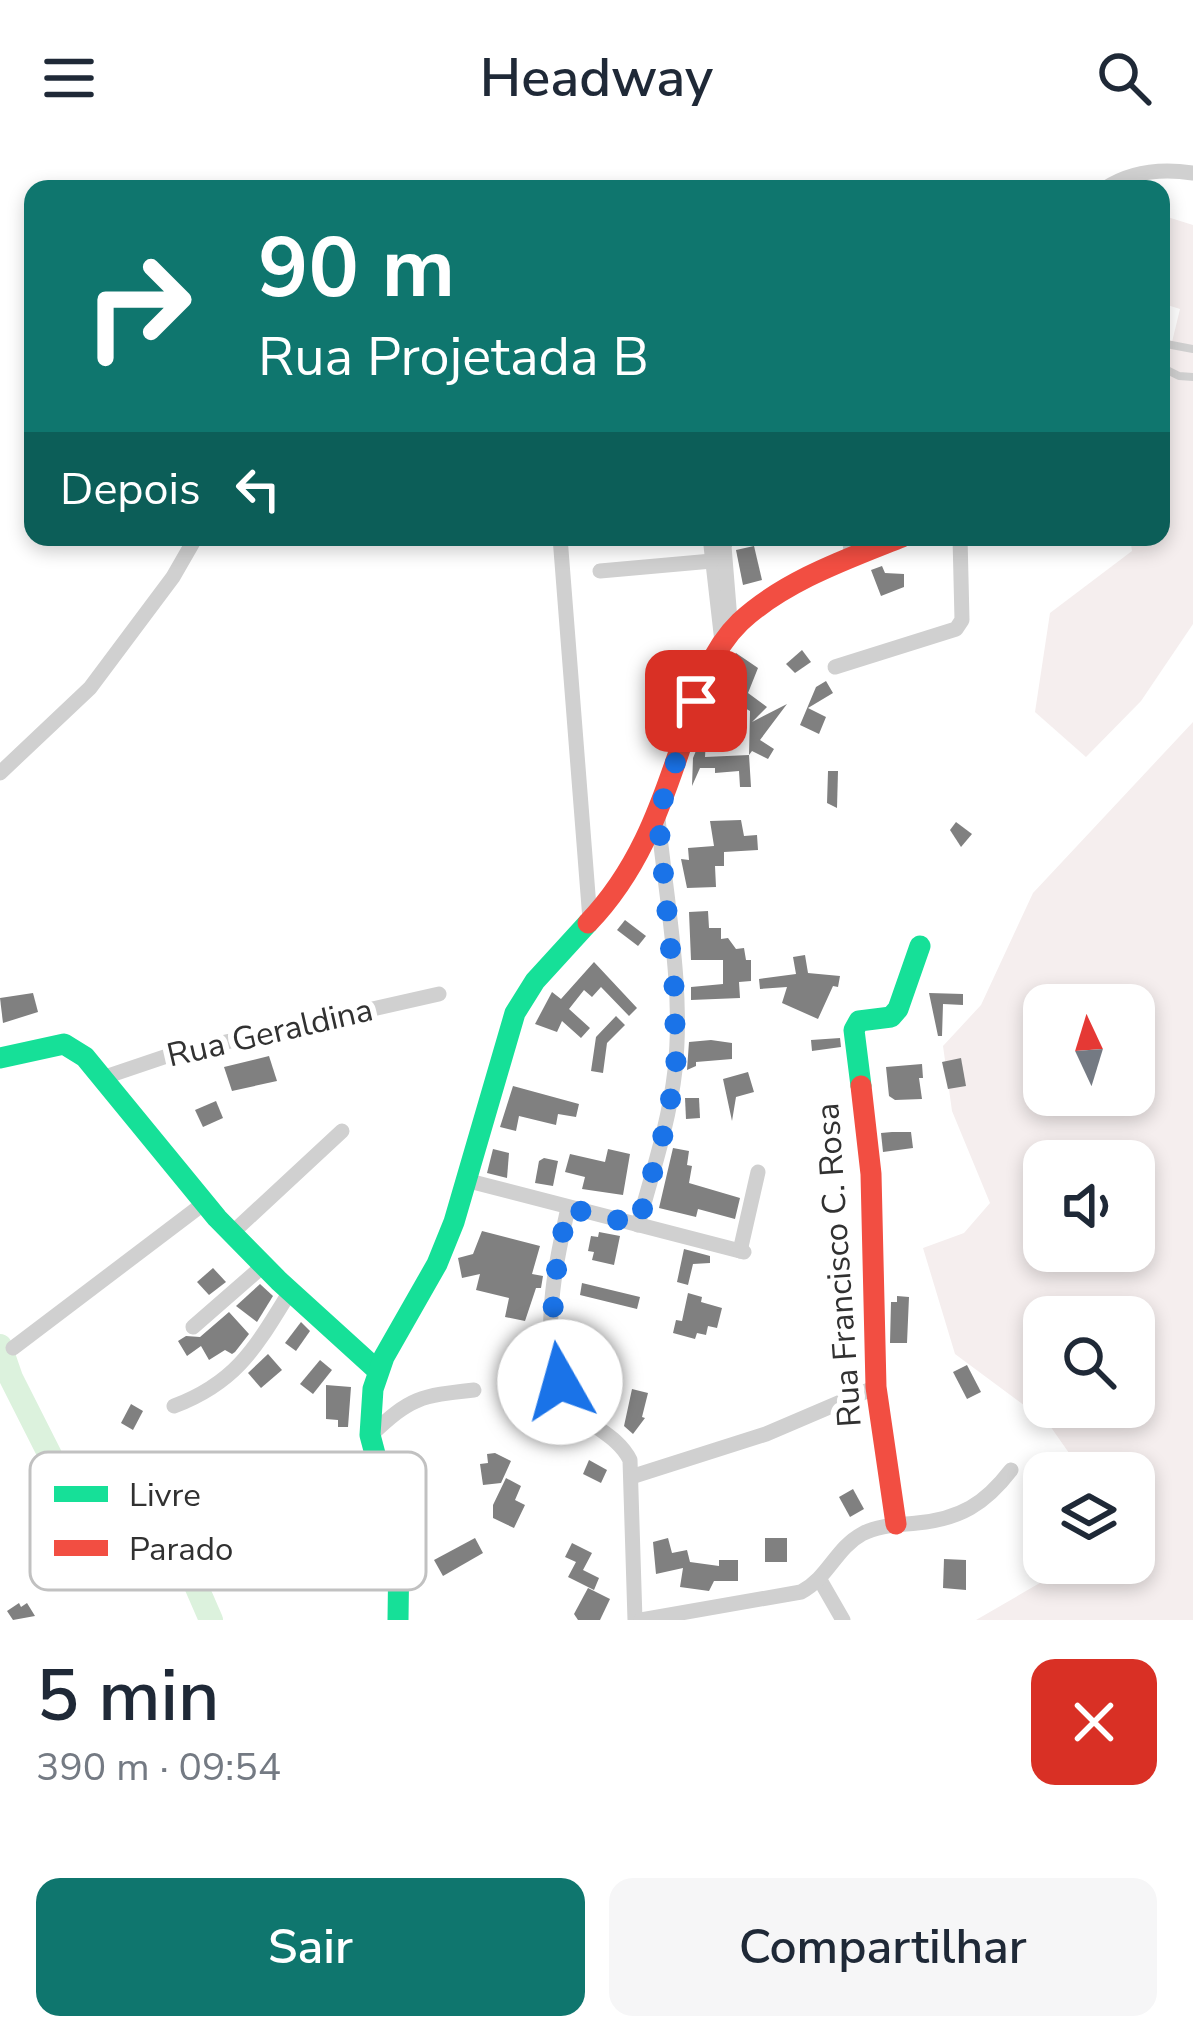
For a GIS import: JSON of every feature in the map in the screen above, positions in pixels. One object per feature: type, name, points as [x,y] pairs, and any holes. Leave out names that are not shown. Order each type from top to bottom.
[{"type":"street","points":[[1120,180],[1147,172],[1193,173]]},
{"type":"street","points":[[0,773],[90,688],[191,546]]},
{"type":"street","points":[[561,546],[590,920]]},
{"type":"street","points":[[711,546],[727,637]]},
{"type":"street","points":[[724,546],[727,637]]},
{"type":"street","points":[[835,667],[960,625],[960,546]]},
{"type":"street","points":[[375,1452],[370,1405],[377,1370],[446,1244],[520,1004],[545,964],[590,920],[635,864],[658,815],[705,674],[727,637],[748,614],[850,547]]},
{"type":"street","points":[[600,571],[712,561]]},
{"type":"street","points":[[638,1225],[667,1121],[676,1065],[674,986],[658,815]]},
{"type":"street","name":"Rua Francisco C. Rosa","points":[[896,1524],[876,1387],[871,1174],[854,1030],[859,1021],[891,1017],[898,1010],[920,946]]},
{"type":"street","name":"Rua Geraldina","points":[[102,1078],[173,1054],[439,994]]},
{"type":"street","points":[[0,1058],[64,1044],[87,1058],[203,1204],[377,1370]]},
{"type":"street","points":[[231,1234],[342,1131]]},
{"type":"street","points":[[469,1181],[742,1252],[758,1172]]},
{"type":"street","points":[[13,1348],[203,1204]]},
{"type":"street","points":[[568,1208],[552,1295],[554,1354],[560,1382],[582,1416],[625,1449],[634,1476],[638,1620],[801,1592],[820,1580],[866,1531],[961,1515],[994,1491],[1011,1470]]},
{"type":"street","points":[[193,1328],[264,1265]]},
{"type":"street","points":[[174,1406],[201,1396],[232,1375],[291,1290]]},
{"type":"street","points":[[634,1476],[766,1434],[876,1387]]},
{"type":"street","points":[[370,1435],[401,1406],[424,1395],[474,1390]]},
{"type":"street","points":[[820,1580],[843,1620]]},
{"type":"shaded area","points":[[1170,218],[1193,225],[1193,624],[1141,701],[1086,757],[1035,712],[1050,613],[1132,551],[1131,546],[1170,546],[1170,350],[1180,309],[1170,306]]},
{"type":"shaded area","points":[[1193,722],[1193,1620],[976,1620],[1038,1584],[1155,1584],[1155,1452],[1068,1452],[1052,1428],[1155,1428],[1155,1296],[1023,1296],[1023,1404],[955,1354],[923,1248],[964,1233],[990,1203],[952,1111],[943,1046],[981,1005],[1033,893]]},
{"type":"building","points":[[754,546],[762,580],[743,585],[736,550]]},
{"type":"building","points":[[882,566],[885,573],[904,574],[904,587],[881,596],[871,570]]},
{"type":"building","points":[[802,650],[811,662],[795,673],[786,664]]},
{"type":"building","points":[[736,653],[758,668],[748,693],[767,707],[752,722],[787,704],[760,740],[774,749],[768,759],[752,751],[749,755],[750,711],[715,691]]},
{"type":"building","points":[[826,681],[833,693],[808,708],[826,717],[819,734],[800,725],[816,687]]},
{"type":"building","points":[[707,724],[705,757],[749,755],[751,787],[740,787],[739,771],[715,773],[715,768],[700,768],[692,786],[693,758]]},
{"type":"building","points":[[828,771],[838,771],[837,808],[827,803]]},
{"type":"building","points":[[741,820],[744,836],[757,835],[758,850],[724,852],[724,866],[715,866],[716,887],[687,888],[681,859],[689,860],[688,848],[714,846],[710,821]]},
{"type":"building","points":[[956,822],[972,834],[961,847],[950,830]]},
{"type":"building","points":[[708,911],[709,928],[721,928],[721,939],[728,938],[736,949],[744,948],[746,960],[751,960],[751,981],[739,982],[740,998],[691,1000],[691,987],[723,984],[723,960],[691,960],[689,912]]},
{"type":"building","points":[[625,920],[646,936],[638,946],[617,930]]},
{"type":"building","points":[[805,955],[808,973],[840,976],[818,1019],[782,1003],[787,987],[760,989],[759,979],[796,974],[793,957]]},
{"type":"building","points":[[594,962],[637,1008],[629,1016],[601,987],[592,997],[584,990],[569,1009],[590,1028],[581,1038],[562,1021],[557,1032],[535,1024],[552,992],[561,999]]},
{"type":"building","points":[[33,993],[38,1012],[3,1023],[0,998]]},
{"type":"building","points":[[929,993],[963,994],[963,1005],[943,1004],[942,1036],[938,1036]]},
{"type":"building","points":[[616,1016],[625,1025],[607,1043],[603,1073],[591,1071],[596,1037]]},
{"type":"building","points":[[840,1038],[841,1047],[812,1051],[811,1040]]},
{"type":"building","points":[[689,1042],[732,1043],[732,1059],[696,1062],[687,1070]]},
{"type":"building","points":[[269,1056],[277,1081],[232,1091],[224,1067]]},
{"type":"building","points":[[961,1058],[966,1086],[948,1089],[942,1062]]},
{"type":"building","points":[[922,1064],[922,1099],[889,1096],[886,1067]]},
{"type":"building","points":[[748,1072],[754,1092],[736,1097],[732,1121],[723,1079]]},
{"type":"building","points":[[513,1086],[579,1104],[576,1117],[558,1114],[556,1125],[519,1116],[516,1131],[500,1127]]},
{"type":"building","points":[[685,1098],[699,1098],[700,1118],[686,1119]]},
{"type":"building","points":[[216,1101],[223,1118],[203,1127],[195,1110]]},
{"type":"building","points":[[911,1132],[913,1148],[883,1152],[881,1133]]},
{"type":"building","points":[[673,1148],[689,1151],[689,1183],[740,1198],[735,1219],[698,1209],[696,1217],[659,1208]]},
{"type":"building","points":[[493,1149],[509,1153],[507,1178],[487,1173]]},
{"type":"building","points":[[608,1149],[630,1154],[623,1195],[582,1189],[585,1177],[565,1172],[570,1154],[605,1162]]},
{"type":"building","points":[[539,1161],[558,1161],[553,1186],[535,1183]]},
{"type":"building","points":[[482,1231],[540,1246],[532,1274],[543,1276],[541,1288],[536,1288],[525,1321],[505,1317],[509,1298],[476,1290],[480,1274],[462,1278],[458,1258],[473,1254]]},
{"type":"building","points":[[599,1232],[620,1236],[614,1265],[592,1260],[594,1252],[588,1251],[591,1236],[598,1237]]},
{"type":"building","points":[[684,1249],[710,1256],[710,1263],[693,1264],[688,1285],[677,1282]]},
{"type":"building","points":[[213,1268],[226,1282],[209,1295],[197,1282]]},
{"type":"building","points":[[582,1283],[640,1297],[637,1309],[580,1295]]},
{"type":"building","points":[[260,1284],[273,1296],[257,1322],[236,1306]]},
{"type":"building","points":[[688,1293],[722,1308],[717,1328],[708,1326],[706,1335],[697,1333],[695,1339],[673,1333],[676,1320],[682,1321]]},
{"type":"building","points":[[897,1296],[909,1297],[907,1343],[890,1343],[891,1302],[897,1302]]},
{"type":"building","points":[[229,1312],[249,1334],[235,1352],[225,1350],[209,1360],[201,1346],[187,1356],[178,1341],[200,1337]]},
{"type":"building","points":[[301,1322],[310,1331],[296,1351],[285,1343]]},
{"type":"building","points":[[268,1354],[282,1370],[261,1388],[248,1373]]},
{"type":"building","points":[[320,1360],[332,1370],[313,1394],[300,1384]]},
{"type":"building","points":[[967,1365],[981,1392],[967,1399],[953,1372]]},
{"type":"building","points":[[326,1385],[351,1387],[348,1427],[326,1419]]},
{"type":"building","points":[[632,1389],[648,1393],[645,1418],[633,1434],[624,1426]]},
{"type":"building","points":[[131,1404],[143,1411],[133,1430],[121,1423]]},
{"type":"building","points":[[487,1454],[511,1461],[501,1483],[483,1485],[480,1464],[488,1463]]},
{"type":"building","points":[[589,1460],[607,1470],[601,1483],[583,1474]]},
{"type":"building","points":[[506,1478],[521,1486],[515,1500],[525,1505],[514,1528],[493,1518],[493,1505]]},
{"type":"building","points":[[853,1489],[864,1509],[850,1517],[839,1497]]},
{"type":"building","points":[[475,1538],[483,1553],[443,1576],[434,1560]]},
{"type":"building","points":[[668,1538],[672,1553],[687,1550],[690,1562],[719,1566],[719,1560],[738,1560],[738,1581],[714,1581],[709,1591],[680,1587],[683,1568],[656,1574],[653,1542]]},
{"type":"building","points":[[765,1538],[787,1538],[787,1562],[765,1562]]},
{"type":"building","points":[[572,1543],[592,1553],[583,1570],[599,1578],[594,1590],[568,1577],[576,1562],[565,1557]]},
{"type":"building","points":[[944,1559],[966,1560],[966,1590],[943,1588]]},
{"type":"building","points":[[588,1588],[610,1599],[600,1620],[578,1620],[574,1614]]},
{"type":"building","points":[[19,1603],[21,1607],[27,1603],[35,1616],[13,1620],[7,1611]]},
{"type":"waterway","points":[[0,1346],[48,1452]]},
{"type":"waterway","points":[[198,1590],[211,1620]]},
{"type":"traffic: fast","points":[[374,1452],[370,1435],[373,1389],[384,1357],[437,1264],[454,1222],[515,1013],[535,981],[588,923]]},
{"type":"traffic: fast","points":[[861,1086],[854,1030],[859,1021],[891,1017],[898,1009],[920,946]]},
{"type":"traffic: fast","points":[[0,1058],[64,1044],[85,1057],[217,1218],[377,1370]]},
{"type":"traffic: fast","points":[[398,1590],[398,1620]]},
{"type":"traffic: jam","points":[[588,923],[620,883],[645,840],[703,680],[728,635],[757,607],[796,583],[880,546]]},
{"type":"traffic: jam","points":[[861,1086],[871,1174],[876,1387],[896,1524]]},
{"type":"route","points":[[560,1382],[552,1295],[568,1208],[638,1225],[667,1121],[676,1065],[674,986],[658,815],[696,701]]}]
